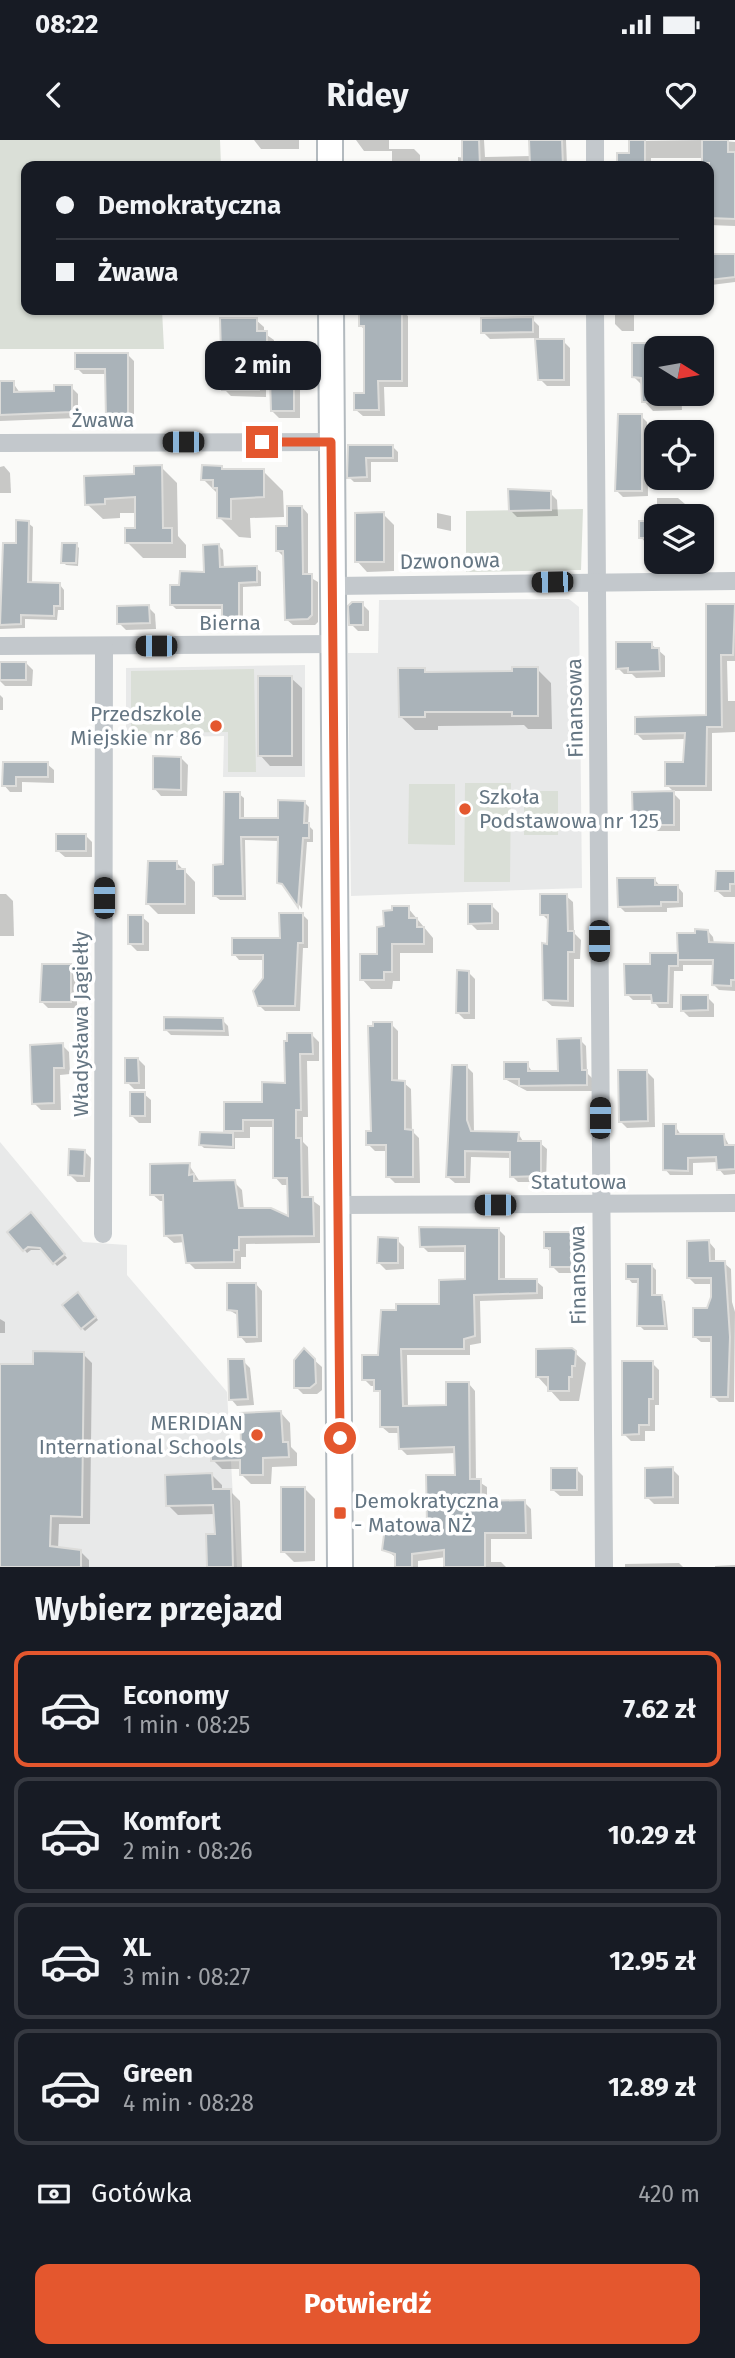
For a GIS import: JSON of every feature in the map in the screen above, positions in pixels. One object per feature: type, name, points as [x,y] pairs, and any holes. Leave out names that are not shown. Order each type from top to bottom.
[{"type":"street","points":[[330,140],[330,161]]},
{"type":"street","points":[[595,140],[595,161]]},
{"type":"street","points":[[331,315],[340,1567]]},
{"type":"street","name":"Finansowa","points":[[595,315],[604,1567]]},
{"type":"street","name":"Żwawa","points":[[0,443],[331,442]]},
{"type":"street","name":"Dzwonowa","points":[[334,586],[735,581]]},
{"type":"street","name":"Bierna","points":[[0,646],[335,644]]},
{"type":"street","name":"Władysława Jagiełły","points":[[103,1234],[104,646]]},
{"type":"street","name":"Statutowa","points":[[338,1205],[735,1203]]},
{"type":"shaded area","points":[[0,140],[220,140],[221,161],[21,161],[21,315],[162,315],[164,349],[0,349]]},
{"type":"shaded area","points":[[583,509],[581,570],[466,572],[466,511]]},
{"type":"shaded area","name":"Szkoła Podstawowa nr 125","points":[[569,599],[579,607],[582,888],[351,896],[348,653],[378,653],[379,600]]},
{"type":"shaded area","name":"Przedszkole Miejskie nr 86","points":[[305,665],[305,777],[223,777],[224,736],[126,738],[126,668]]},
{"type":"shaded area","points":[[254,669],[256,772],[228,772],[228,732],[131,733],[131,671]]},
{"type":"shaded area","points":[[465,783],[511,783],[510,882],[464,882]]},
{"type":"shaded area","points":[[409,784],[455,784],[455,845],[408,844]]},
{"type":"shaded area","points":[[524,791],[558,791],[558,835],[524,835]]},
{"type":"shaded area","points":[[0,1142],[83,1242],[127,1245],[127,1275],[227,1392],[237,1567],[0,1567]]},
{"type":"building","points":[[462,140],[479,140],[480,161],[462,161]]},
{"type":"building","points":[[529,140],[562,140],[563,161],[530,161]]},
{"type":"building","points":[[629,140],[645,140],[645,161],[617,161],[617,153],[629,153]]},
{"type":"building","points":[[702,140],[728,140],[728,152],[735,152],[735,219],[714,218],[714,161],[702,161]]},
{"type":"building","points":[[714,254],[735,254],[735,277],[714,279]]},
{"type":"building","points":[[359,315],[402,315],[402,381],[378,381],[379,410],[354,410],[354,393],[364,393],[364,326],[359,326]]},
{"type":"building","points":[[533,317],[533,332],[481,333],[481,318]]},
{"type":"building","points":[[220,318],[257,318],[257,331],[267,331],[267,347],[237,346],[237,377],[260,377],[259,390],[222,390]]},
{"type":"building","points":[[535,339],[564,339],[564,380],[538,380]]},
{"type":"building","points":[[632,343],[644,343],[644,402],[641,378],[632,377]]},
{"type":"building","points":[[75,353],[128,353],[128,419],[106,419],[105,369],[75,369]]},
{"type":"building","points":[[270,379],[294,379],[294,411],[271,411]]},
{"type":"building","points":[[0,381],[14,381],[14,392],[54,391],[54,385],[72,385],[72,412],[0,415]]},
{"type":"building","points":[[618,414],[642,414],[642,491],[615,491]]},
{"type":"building","points":[[348,445],[393,445],[393,458],[366,458],[367,477],[347,478]]},
{"type":"building","points":[[162,465],[163,528],[172,528],[172,543],[125,543],[125,528],[135,528],[135,497],[105,499],[105,504],[85,505],[84,476],[134,474],[134,466]]},
{"type":"building","points":[[202,465],[222,466],[222,469],[264,469],[264,497],[231,499],[231,519],[217,518],[217,488],[213,488],[213,480],[201,480]]},
{"type":"building","points":[[508,489],[551,491],[551,510],[509,511]]},
{"type":"building","points":[[287,506],[302,506],[303,574],[312,574],[312,615],[308,619],[285,620],[283,551],[276,551],[276,526],[287,526]]},
{"type":"building","points":[[384,512],[384,562],[355,562],[355,513]]},
{"type":"building","points":[[16,520],[29,521],[28,582],[60,583],[60,606],[54,606],[54,616],[21,615],[21,624],[0,625],[3,543],[16,543]]},
{"type":"building","points":[[639,521],[644,521],[644,538],[639,538]]},
{"type":"building","points":[[62,543],[77,543],[76,563],[61,563]]},
{"type":"building","points":[[219,544],[220,567],[257,566],[257,582],[239,583],[239,622],[222,622],[222,605],[170,605],[170,585],[179,585],[180,571],[204,572],[203,545]]},
{"type":"building","points":[[352,602],[363,602],[363,625],[349,625],[348,606]]},
{"type":"building","points":[[706,604],[735,604],[733,655],[721,655],[722,727],[707,727],[706,786],[665,786],[665,762],[683,762],[685,733],[635,734],[635,717],[706,715]]},
{"type":"building","points":[[149,605],[150,623],[117,624],[117,606]]},
{"type":"building","points":[[616,642],[652,642],[652,648],[659,648],[660,671],[628,672],[628,668],[616,669]]},
{"type":"building","points":[[0,662],[26,662],[26,680],[0,680]]},
{"type":"building","points":[[512,667],[538,667],[538,716],[512,716],[512,712],[425,712],[425,717],[399,717],[398,668],[425,668],[425,672],[512,671]]},
{"type":"building","points":[[258,676],[292,676],[292,756],[258,756]]},
{"type":"building","points":[[153,756],[181,757],[181,790],[153,789]]},
{"type":"building","points":[[3,762],[48,762],[48,777],[16,777],[16,786],[2,786]]},
{"type":"building","points":[[674,791],[674,825],[633,825],[632,792]]},
{"type":"building","points":[[224,792],[240,792],[240,818],[278,818],[278,800],[305,801],[304,823],[309,823],[309,838],[303,838],[298,907],[282,884],[277,883],[278,837],[241,837],[243,896],[213,896],[213,865],[223,864]]},
{"type":"building","points":[[56,834],[86,834],[86,851],[56,851]]},
{"type":"building","points":[[148,861],[177,861],[177,869],[185,869],[185,904],[146,904]]},
{"type":"building","points":[[716,871],[735,871],[735,884],[730,884],[730,891],[715,891]]},
{"type":"building","points":[[617,878],[655,878],[655,885],[678,885],[678,902],[661,902],[661,906],[618,907]]},
{"type":"building","points":[[540,894],[567,894],[568,931],[574,931],[574,952],[568,952],[568,1001],[543,1000],[542,943],[547,944],[548,915],[540,915]]},
{"type":"building","points":[[468,904],[492,904],[492,923],[468,924]]},
{"type":"building","points":[[392,906],[409,906],[409,918],[417,918],[417,927],[424,927],[424,944],[392,944],[392,972],[384,972],[384,980],[360,980],[360,954],[377,954],[377,927],[384,926],[383,911],[392,910]]},
{"type":"building","points":[[279,913],[303,913],[303,943],[298,943],[295,1006],[258,1006],[253,991],[263,978],[263,955],[232,955],[232,938],[280,938]]},
{"type":"building","points":[[128,915],[143,915],[143,944],[128,944]]},
{"type":"building","points":[[695,929],[708,930],[709,942],[735,943],[735,980],[731,980],[731,986],[712,985],[713,960],[678,960],[677,933],[695,933]]},
{"type":"building","points":[[650,953],[678,953],[678,966],[669,966],[668,1003],[652,1003],[651,995],[625,995],[624,964],[650,964]]},
{"type":"building","points":[[42,964],[71,964],[71,1002],[40,1002]]},
{"type":"building","points":[[457,970],[469,971],[469,1013],[456,1013]]},
{"type":"building","points":[[681,995],[708,995],[708,1010],[681,1011]]},
{"type":"building","points":[[164,1017],[223,1018],[224,1031],[164,1030]]},
{"type":"building","points":[[373,1022],[392,1022],[392,1080],[405,1081],[405,1129],[413,1130],[413,1177],[386,1177],[386,1145],[366,1145],[366,1131],[371,1131],[368,1026],[373,1026]]},
{"type":"building","points":[[287,1033],[312,1033],[313,1054],[300,1054],[301,1110],[296,1110],[296,1138],[301,1138],[302,1197],[313,1197],[314,1236],[239,1237],[239,1250],[234,1250],[234,1262],[186,1263],[182,1235],[164,1236],[163,1195],[150,1195],[150,1164],[190,1163],[189,1175],[194,1174],[194,1181],[235,1180],[239,1208],[271,1208],[288,1216],[287,1178],[273,1178],[273,1120],[243,1120],[243,1131],[224,1131],[224,1102],[262,1102],[262,1082],[285,1083],[284,1041],[287,1041]]},
{"type":"building","points":[[581,1038],[582,1070],[587,1070],[587,1085],[519,1086],[519,1079],[504,1079],[504,1062],[528,1062],[528,1071],[558,1071],[557,1039]]},
{"type":"building","points":[[63,1043],[64,1068],[54,1068],[54,1103],[32,1104],[30,1045]]},
{"type":"building","points":[[125,1058],[138,1058],[139,1083],[125,1083]]},
{"type":"building","points":[[452,1065],[467,1065],[467,1120],[471,1131],[519,1132],[518,1141],[541,1141],[541,1176],[510,1177],[510,1152],[465,1151],[465,1177],[446,1177]]},
{"type":"building","points":[[618,1070],[647,1070],[648,1121],[619,1122]]},
{"type":"building","points":[[130,1092],[145,1092],[145,1116],[130,1116]]},
{"type":"building","points":[[663,1124],[676,1124],[676,1134],[724,1134],[725,1145],[735,1145],[735,1169],[717,1170],[716,1157],[688,1158],[688,1171],[663,1170]]},
{"type":"building","points":[[200,1132],[233,1133],[233,1147],[199,1145]]},
{"type":"building","points":[[69,1149],[85,1150],[84,1176],[68,1175]]},
{"type":"building","points":[[31,1212],[65,1254],[53,1264],[40,1248],[28,1247],[23,1251],[7,1232]]},
{"type":"building","points":[[419,1227],[499,1228],[499,1279],[537,1279],[537,1293],[474,1295],[475,1336],[464,1339],[464,1349],[401,1349],[403,1406],[446,1405],[446,1382],[469,1382],[470,1479],[481,1479],[481,1501],[525,1500],[526,1533],[485,1533],[485,1567],[444,1567],[444,1550],[412,1554],[412,1567],[395,1567],[395,1554],[382,1550],[385,1527],[427,1524],[426,1475],[455,1475],[454,1447],[399,1449],[398,1427],[380,1427],[380,1391],[374,1391],[374,1380],[362,1380],[362,1355],[378,1355],[381,1310],[396,1310],[396,1304],[439,1304],[439,1280],[465,1279],[465,1246],[420,1247]]},
{"type":"building","points":[[544,1232],[571,1232],[572,1267],[550,1267],[550,1248],[544,1248]]},
{"type":"building","points":[[378,1237],[398,1238],[398,1263],[377,1263]]},
{"type":"building","points":[[709,1240],[710,1261],[725,1261],[730,1337],[728,1397],[711,1397],[711,1337],[693,1337],[693,1308],[707,1308],[711,1297],[711,1278],[687,1278],[687,1241]]},
{"type":"building","points":[[626,1264],[652,1264],[652,1295],[662,1295],[665,1326],[637,1326],[638,1279],[626,1279]]},
{"type":"building","points":[[227,1283],[256,1283],[257,1337],[238,1337],[237,1311],[227,1310]]},
{"type":"building","points":[[78,1292],[96,1317],[81,1329],[62,1305]]},
{"type":"building","points":[[304,1348],[315,1359],[316,1383],[310,1388],[294,1388],[294,1360]]},
{"type":"building","points":[[572,1348],[576,1351],[575,1366],[572,1366],[572,1377],[569,1377],[569,1391],[548,1391],[548,1377],[536,1377],[536,1349]]},
{"type":"building","points":[[33,1351],[84,1352],[82,1517],[51,1516],[50,1546],[81,1550],[81,1567],[0,1567],[0,1364],[33,1364]]},
{"type":"building","points":[[228,1359],[244,1359],[248,1399],[229,1400]]},
{"type":"building","points":[[622,1361],[653,1361],[653,1399],[649,1399],[649,1425],[639,1425],[639,1434],[622,1435]]},
{"type":"building","name":"MERIDIAN International Schools","points":[[281,1411],[283,1442],[288,1442],[289,1457],[263,1458],[263,1475],[240,1475],[240,1460],[211,1461],[211,1445],[241,1444],[240,1413]]},
{"type":"building","points":[[673,1467],[673,1497],[645,1498],[645,1468]]},
{"type":"building","points":[[551,1468],[577,1468],[577,1490],[551,1490]]},
{"type":"building","points":[[212,1473],[213,1489],[231,1489],[233,1567],[207,1567],[206,1534],[215,1534],[213,1505],[166,1506],[165,1475]]},
{"type":"building","points":[[281,1487],[305,1487],[305,1552],[281,1552]]},
{"type":"place","name":"Przedszkole Miejskie nr 86","points":[[216,726]]},
{"type":"place","name":"Szkoła Podstawowa nr 125","points":[[465,809]]},
{"type":"place","name":"MERIDIAN International Schools","points":[[257,1435]]},
{"type":"place","name":"Demokratyczna - Matowa NŻ","points":[[340,1513]]},
{"type":"route","points":[[262,442],[331,442],[335,607],[340,1438]]}]
